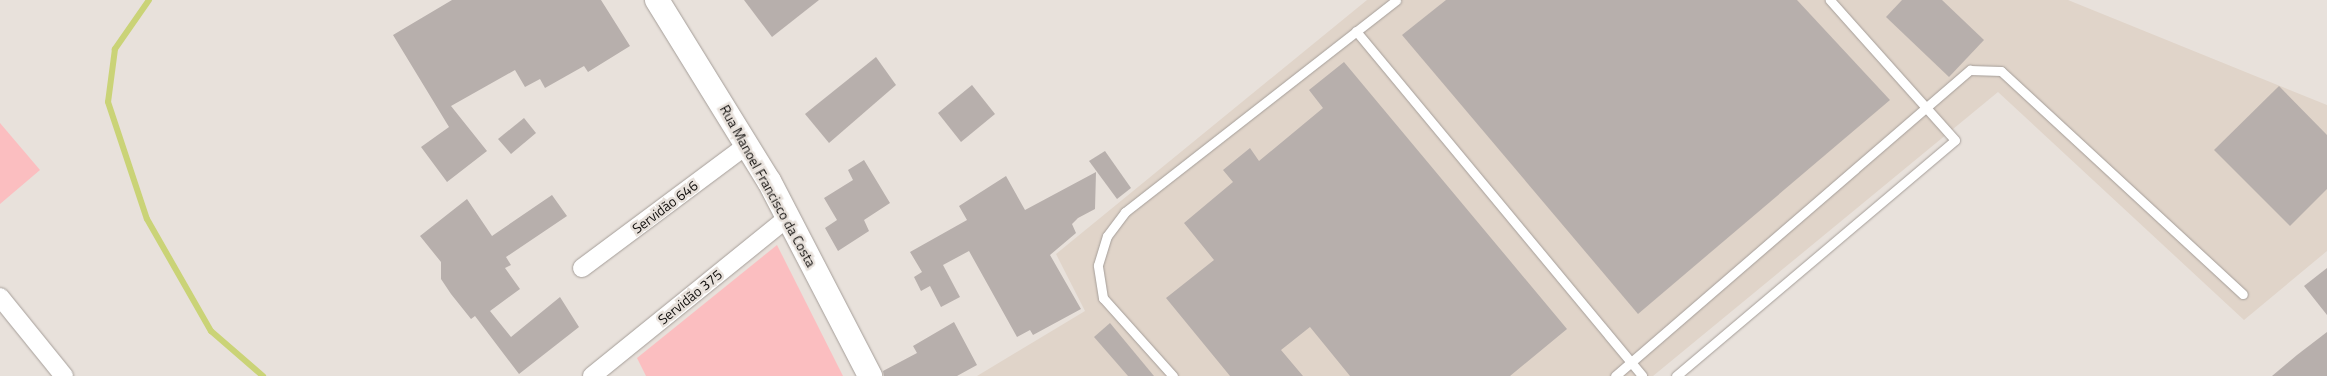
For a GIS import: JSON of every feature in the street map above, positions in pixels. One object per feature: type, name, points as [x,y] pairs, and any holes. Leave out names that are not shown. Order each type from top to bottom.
[{"type":"main road","name":"Rua Manoel Francisco da Costa","points":[[657,0],[747,144],[788,217],[870,376]]},
{"type":"street","name":"Servidão 646","points":[[582,268],[747,144]]},
{"type":"street","name":"Servidão 375","points":[[592,376],[788,217]]},
{"type":"street","points":[[0,297],[64,376]]},
{"type":"lane","points":[[1173,376],[1104,298],[1098,264],[1107,236],[1125,212],[1396,0]]},
{"type":"lane","points":[[1676,376],[1956,140],[1830,0]]},
{"type":"lane","points":[[1356,31],[1642,376]]},
{"type":"lane","points":[[1615,376],[1970,70],[2001,71],[2243,294]]},
{"type":"shaded area","points":[[1367,0],[2068,0],[2327,105],[2327,251],[2244,320],[1998,92],[1653,376],[977,376],[1085,311],[1056,254]]},
{"type":"shaded area","points":[[0,123],[40,170],[0,204]]},
{"type":"shaded area","points":[[777,245],[843,376],[646,376],[637,358]]},
{"type":"building","points":[[452,0],[601,0],[630,46],[588,72],[584,66],[545,88],[540,79],[525,87],[515,70],[451,106],[487,151],[447,182],[421,147],[449,127],[393,35]]},
{"type":"building","points":[[744,0],[819,0],[772,37]]},
{"type":"building","points":[[1446,0],[1797,0],[1890,100],[1638,314],[1402,35]]},
{"type":"building","points":[[1902,0],[1942,0],[1984,40],[1949,77],[1886,17]]},
{"type":"building","points":[[876,57],[896,85],[829,143],[805,114]]},
{"type":"building","points":[[1344,62],[1567,329],[1510,376],[1350,376],[1310,327],[1281,350],[1303,376],[1230,376],[1166,298],[1214,260],[1184,223],[1233,182],[1223,170],[1250,148],[1259,161],[1323,108],[1309,90]]},
{"type":"building","points":[[972,85],[995,114],[961,142],[938,113]]},
{"type":"building","points":[[2279,86],[2327,135],[2327,189],[2290,226],[2214,150]]},
{"type":"building","points":[[524,118],[536,133],[511,154],[498,139]]},
{"type":"building","points":[[1105,151],[1131,188],[1117,199],[1089,161]]},
{"type":"building","points":[[864,160],[890,203],[864,220],[869,231],[838,251],[825,228],[837,220],[824,198],[853,180],[848,170]]},
{"type":"building","points":[[1096,172],[1095,209],[1078,218],[1072,224],[1076,233],[1050,255],[1081,309],[1033,335],[1030,330],[1017,337],[969,251],[943,265],[960,297],[941,307],[930,286],[921,291],[914,277],[922,272],[910,252],[967,220],[959,206],[1006,176],[1025,210]]},
{"type":"building","points":[[552,195],[567,216],[506,257],[511,265],[505,268],[520,289],[490,311],[511,337],[560,297],[579,327],[519,374],[475,316],[471,319],[451,294],[441,279],[441,262],[420,236],[467,199],[492,236]]},
{"type":"building","points":[[2327,268],[2327,315],[2304,286]]},
{"type":"building","points":[[954,322],[977,365],[957,376],[884,376],[883,371],[917,353],[913,346]]},
{"type":"building","points":[[1110,323],[1154,376],[1128,376],[1094,337]]},
{"type":"building","points":[[2327,332],[2327,376],[2272,376],[2297,355]]},
{"type":"waterway","points":[[149,0],[115,49],[108,102],[147,219],[211,331],[263,376]]}]
